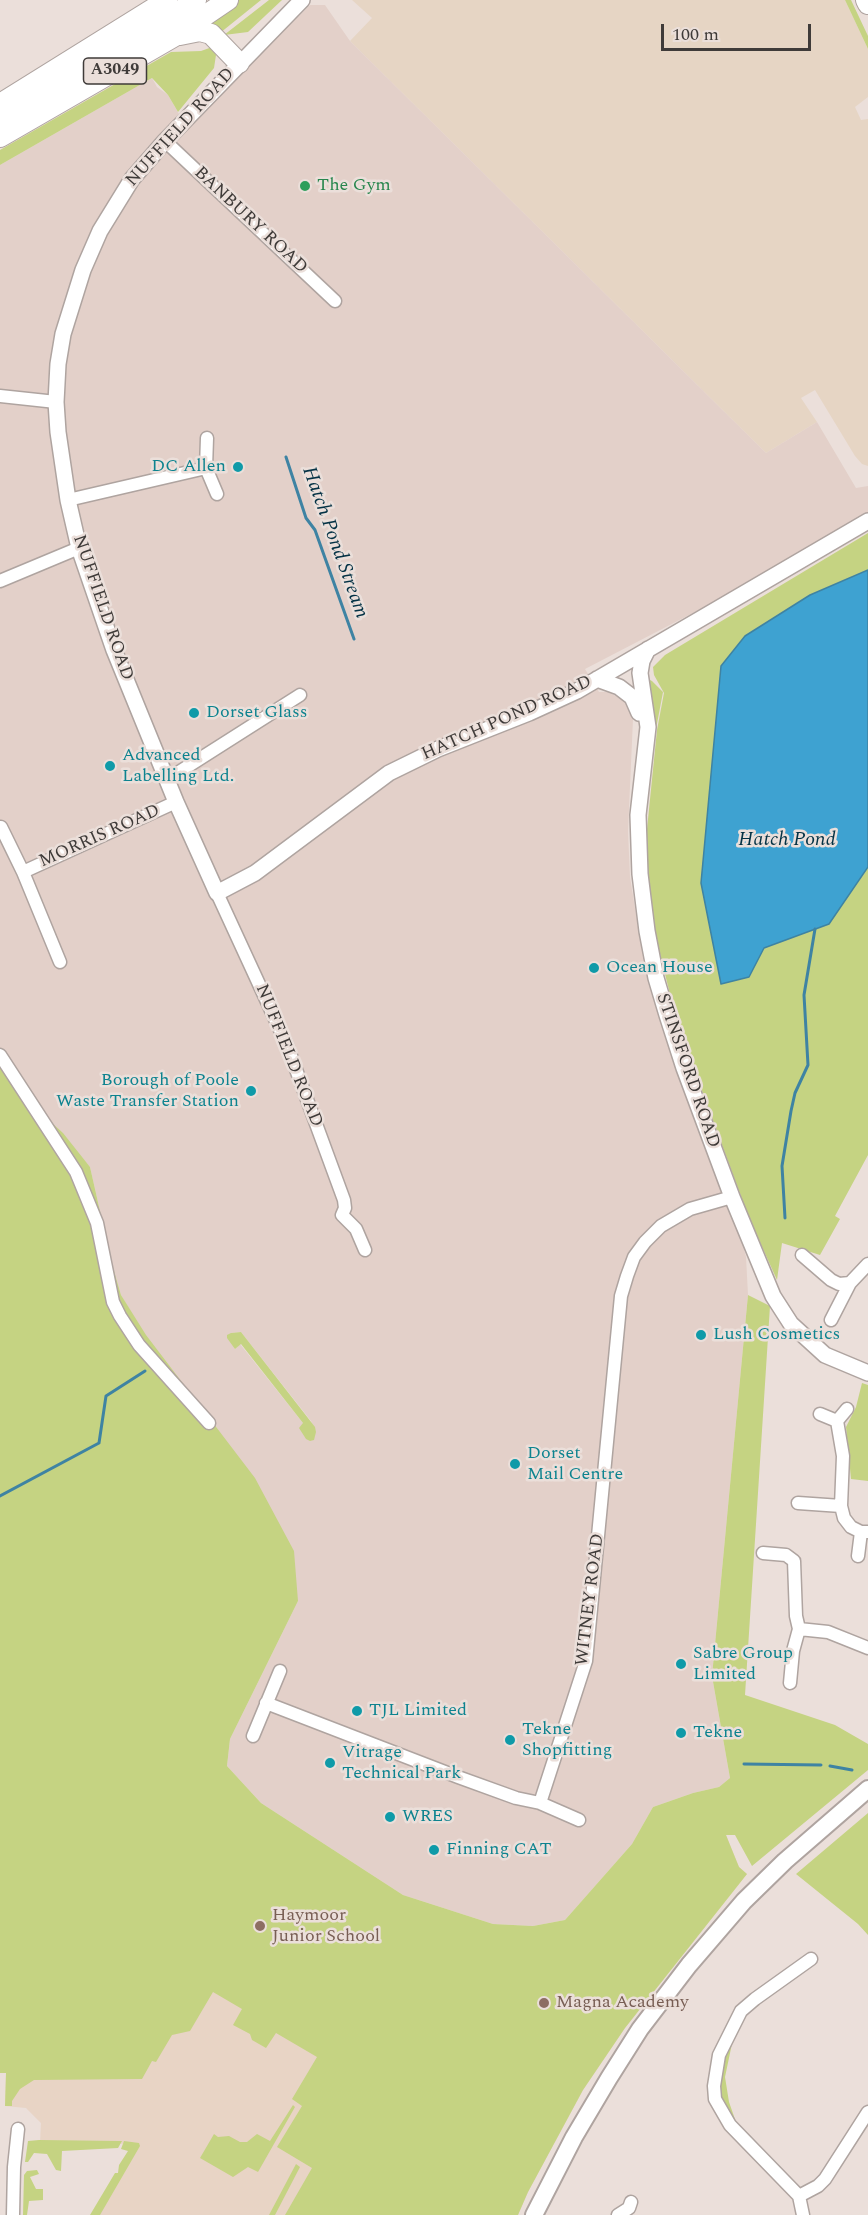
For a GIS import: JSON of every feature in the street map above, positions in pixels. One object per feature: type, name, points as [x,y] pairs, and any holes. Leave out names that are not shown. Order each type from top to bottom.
[{"type":"highway","name":"A3049","points":[[66,63],[152,0]]},
{"type":"highway","name":"A3049","points":[[0,104],[167,0]]},
{"type":"highway","name":"A3049","points":[[0,122],[142,36],[196,0]]},
{"type":"highway","name":"A3049","points":[[0,137],[175,36],[228,0]]},
{"type":"highway","points":[[175,36],[200,31],[211,34],[239,63]]},
{"type":"main road","points":[[534,2215],[573,2137],[609,2078],[640,2030],[689,1965],[744,1901],[868,1789]]},
{"type":"street","name":"NUFFIELD ROAD","points":[[302,0],[165,141],[132,179],[100,231],[83,270],[63,334],[59,353],[56,402],[68,500],[79,548],[114,650],[176,802],[287,1045],[344,1200],[345,1208],[342,1215],[356,1229],[365,1250]]},
{"type":"street","name":"BANBURY ROAD","points":[[165,141],[335,301]]},
{"type":"street","points":[[0,396],[56,402]]},
{"type":"street","points":[[207,438],[206,468],[217,494]]},
{"type":"street","points":[[68,500],[206,468]]},
{"type":"street","name":"HATCH POND ROAD","points":[[217,893],[255,873],[389,773],[438,749],[529,713],[597,679],[868,521]]},
{"type":"street","points":[[0,581],[79,548]]},
{"type":"street","name":"STINSFORD ROAD","points":[[648,649],[642,661],[640,673],[648,727],[638,815],[640,874],[656,978],[684,1068],[732,1197],[773,1296],[791,1324],[825,1355],[868,1373]]},
{"type":"street","name":"STINSFORD ROAD","points":[[624,663],[646,711]]},
{"type":"street","points":[[597,679],[619,687],[632,697],[639,712],[642,773]]},
{"type":"street","points":[[168,779],[300,695]]},
{"type":"street","name":"MORRIS ROAD","points":[[23,872],[176,802]]},
{"type":"street","name":"MORRIS ROAD","points":[[1,827],[23,872],[60,962]]},
{"type":"street","points":[[0,1055],[76,1172],[98,1223],[113,1302],[120,1316],[139,1345],[209,1423]]},
{"type":"street","name":"WITNEY ROAD","points":[[540,1803],[586,1661],[621,1296],[627,1276],[634,1257],[661,1226],[690,1209],[732,1197]]},
{"type":"street","points":[[802,1255],[831,1280],[839,1284],[850,1283]]},
{"type":"street","points":[[831,1320],[850,1283],[866,1269]]},
{"type":"street","points":[[847,1409],[837,1421],[843,1456],[841,1506],[844,1518],[851,1527],[865,1532],[858,1556]]},
{"type":"street","points":[[820,1414],[837,1421]]},
{"type":"street","points":[[798,1503],[841,1506]]},
{"type":"street","points":[[763,1553],[786,1555],[794,1561],[796,1616],[799,1629],[793,1652],[790,1683]]},
{"type":"street","points":[[799,1629],[828,1632],[868,1648]]},
{"type":"street","points":[[253,1736],[280,1671]]},
{"type":"street","points":[[266,1703],[458,1777],[516,1798],[540,1803],[579,1820]]},
{"type":"street","points":[[803,2215],[799,2196],[730,2125],[715,2098],[714,2086],[719,2055],[741,2011],[755,1998],[811,1959]]},
{"type":"street","points":[[799,2196],[818,2186],[825,2179],[868,2112]]},
{"type":"street","points":[[13,2215],[18,2129]]},
{"type":"street","points":[[618,2215],[629,2208],[631,2202]]},
{"type":"shaded area","points":[[352,0],[845,0],[868,49],[868,97],[855,107],[861,120],[868,119],[868,466],[862,464],[855,456],[815,390],[801,398],[817,422],[766,453],[350,41],[372,18]]},
{"type":"shaded area","points":[[310,5],[325,5],[350,41],[766,453],[817,422],[856,488],[868,486],[868,514],[741,588],[585,669],[599,692],[608,692],[624,700],[633,719],[628,831],[630,877],[645,971],[678,1074],[740,1233],[746,1257],[748,1295],[712,1676],[730,1778],[719,1787],[653,1807],[632,1844],[565,1920],[533,1926],[493,1924],[403,1895],[261,1803],[227,1766],[230,1739],[298,1601],[121,1295],[90,1167],[30,1103],[0,1051],[0,165],[152,78],[157,87],[168,95],[187,128]],"holes":[[[241,1332],[311,1421],[316,1432],[303,1423],[240,1344],[235,1349],[231,1333]]]},
{"type":"shaded area","points":[[186,1758],[502,1962],[726,1835],[739,1867],[747,1874],[625,2028],[583,2090],[518,2215],[96,2215],[138,2144],[40,2143],[41,2123],[26,2108],[5,2106],[6,2073]]},
{"type":"green space","points":[[236,0],[261,0],[220,33],[200,24]]},
{"type":"green space","points":[[269,0],[282,0],[248,32],[224,35]]},
{"type":"green space","points":[[845,0],[851,0],[868,36],[868,49]]},
{"type":"green space","points":[[215,46],[213,50],[216,55],[214,68],[178,112],[168,95],[152,78],[0,165],[0,150],[171,52],[201,51]]},
{"type":"green space","points":[[868,533],[868,1155],[835,1216],[840,1219],[820,1255],[782,1243],[777,1280],[749,1218],[701,1088],[671,998],[657,942],[649,901],[647,829],[657,730],[664,693],[654,675],[653,667],[665,655]]},
{"type":"green space","points":[[648,679],[663,692],[655,734],[652,734]]},
{"type":"green space","points":[[0,1055],[30,1103],[63,1133],[90,1167],[121,1295],[146,1335],[255,1478],[294,1551],[298,1601],[230,1739],[227,1766],[261,1803],[403,1895],[493,1924],[533,1926],[565,1920],[632,1844],[653,1807],[719,1787],[730,1778],[712,1676],[748,1295],[770,1306],[745,1695],[835,1725],[868,1744],[868,1770],[752,1866],[735,1835],[726,1835],[739,1867],[747,1874],[625,2028],[583,2090],[518,2215],[285,2215],[312,2168],[277,2147],[302,2106],[292,2099],[317,2057],[276,2033],[266,2048],[252,2040],[250,2034],[233,2025],[242,2009],[213,1992],[190,2031],[172,2035],[156,2062],[152,2061],[142,2079],[34,2080],[20,2089],[12,2101],[12,2106],[5,2106],[6,2073],[0,2073]]},
{"type":"green space","points":[[241,1332],[315,1427],[314,1440],[306,1439],[299,1428],[303,1423],[241,1344],[235,1349],[227,1338],[227,1335],[231,1333]]},
{"type":"green space","points":[[862,1383],[868,1385],[868,1481],[851,1479],[846,1427],[856,1407]]},
{"type":"green space","points":[[868,1813],[868,1935],[858,1924],[796,1874]]},
{"type":"green space","points":[[734,2034],[725,2077],[729,2102],[737,2125],[719,2094],[721,2067]]},
{"type":"green space","points":[[293,2105],[295,2107],[258,2172],[248,2167],[233,2177],[200,2158],[214,2134],[218,2137],[229,2136],[240,2142],[247,2142],[257,2134],[270,2141]]},
{"type":"green space","points":[[28,2141],[122,2141],[118,2148],[62,2151],[61,2171],[56,2170],[47,2154],[34,2153],[28,2162],[25,2162]]},
{"type":"green space","points":[[124,2141],[139,2143],[140,2146],[100,2215],[90,2215],[115,2173],[118,2173],[119,2165],[128,2151],[121,2149]]},
{"type":"green space","points":[[296,2164],[300,2167],[275,2215],[269,2215]]},
{"type":"green space","points":[[37,2170],[39,2174],[30,2177],[36,2189],[43,2189],[43,2200],[29,2201],[27,2215],[23,2215],[24,2175],[27,2171]]},
{"type":"water","name":"Hatch Pond","points":[[868,570],[868,867],[829,924],[764,948],[749,977],[721,984],[701,883],[721,666],[745,636],[810,595]]},
{"type":"waterway","name":"Hatch Pond Stream","points":[[286,457],[306,518],[315,530],[354,639]]},
{"type":"waterway","name":"Hatch Pond Stream","points":[[785,1218],[782,1166],[795,1093],[808,1065],[804,995],[815,929]]},
{"type":"waterway","points":[[0,1496],[99,1443],[106,1396],[145,1371]]},
{"type":"waterway","points":[[744,1764],[821,1765]]},
{"type":"waterway","points":[[830,1766],[852,1770]]},
{"type":"place","name":"The Gym","points":[[305,186]]},
{"type":"place","name":"DC Allen","points":[[238,467]]},
{"type":"place","name":"Dorset Glass","points":[[194,713]]},
{"type":"place","name":"Advanced Labelling Ltd.","points":[[110,766]]},
{"type":"place","name":"Ocean House","points":[[594,968]]},
{"type":"place","name":"Borough of Poole Waste Transfer Station","points":[[251,1091]]},
{"type":"place","name":"Lush Cosmetics","points":[[701,1335]]},
{"type":"place","name":"Dorset Mail Centre","points":[[515,1464]]},
{"type":"place","name":"Sabre Group Limited","points":[[681,1664]]},
{"type":"place","name":"TJL Limited","points":[[357,1711]]},
{"type":"place","name":"Tekne","points":[[681,1733]]},
{"type":"place","name":"Tekne Shopfitting","points":[[510,1740]]},
{"type":"place","name":"Vitrage Technical Park","points":[[330,1763]]},
{"type":"place","name":"WRES","points":[[390,1817]]},
{"type":"place","name":"Finning CAT","points":[[434,1850]]},
{"type":"place","name":"Haymoor Junior School","points":[[260,1926]]},
{"type":"place","name":"Magna Academy","points":[[544,2003]]}]
